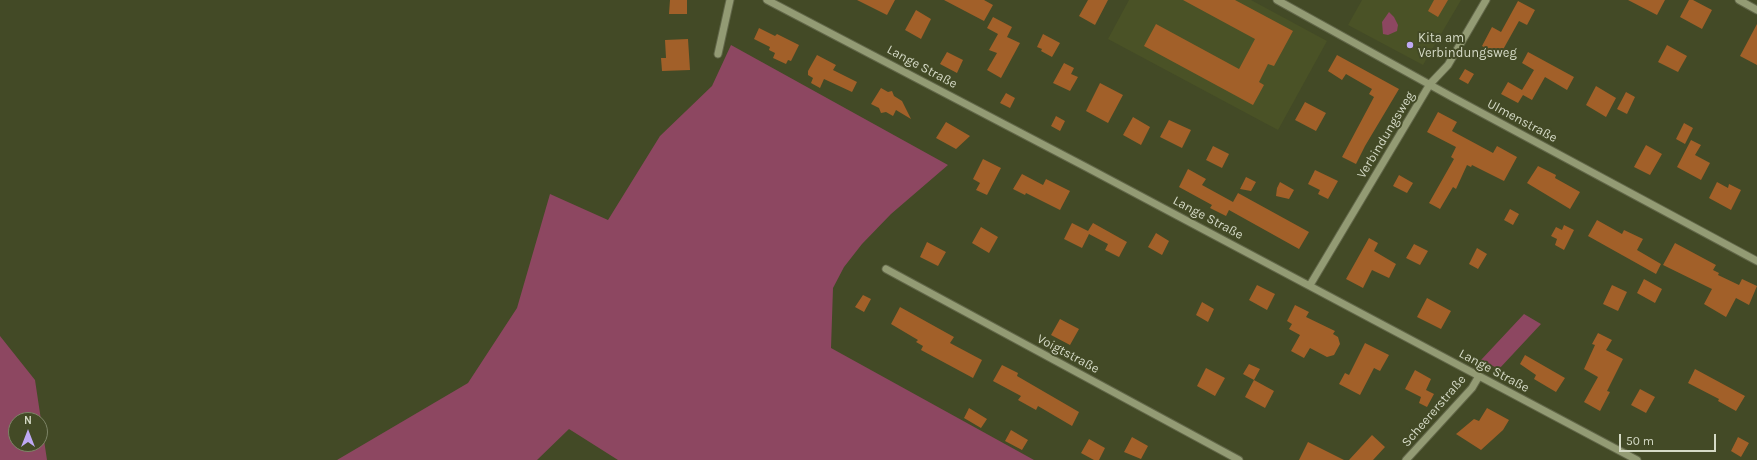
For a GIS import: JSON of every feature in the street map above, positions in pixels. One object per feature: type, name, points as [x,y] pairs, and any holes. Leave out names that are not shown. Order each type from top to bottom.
[{"type":"street","points":[[718,54],[730,0]]},
{"type":"street","name":"Lange Straße","points":[[767,0],[1637,460]]},
{"type":"street","name":"Ulmenstraße","points":[[1277,0],[1430,84],[1452,98],[1757,261]]},
{"type":"street","name":"Verbindungsweg","points":[[1310,286],[1430,84],[1448,65],[1486,0]]},
{"type":"street","points":[[1738,0],[1757,10]]},
{"type":"street","name":"Voigtstraße","points":[[886,269],[1239,460]]},
{"type":"street","name":"Scheererstraße","points":[[1406,460],[1472,388],[1479,376]]},
{"type":"shaded area","points":[[1129,0],[1251,0],[1327,41],[1278,130],[1108,39]]},
{"type":"shaded area","name":"Kita am Verbindungsweg","points":[[1362,0],[1461,0],[1423,65],[1348,25]]},
{"type":"shaded area","points":[[1389,12],[1394,17],[1398,25],[1397,31],[1388,35],[1383,34],[1382,22]]},
{"type":"shaded area","points":[[731,45],[948,165],[891,214],[862,244],[844,267],[833,288],[831,348],[1034,460],[618,460],[569,429],[537,460],[337,460],[468,383],[517,308],[550,194],[608,220],[660,136],[712,86]]},
{"type":"shaded area","points":[[1524,314],[1541,324],[1499,369],[1481,360]]},
{"type":"shaded area","points":[[0,336],[35,380],[40,412],[8,412],[8,452],[46,452],[47,460],[0,460]]},
{"type":"building","points":[[670,0],[687,0],[687,14],[669,14]]},
{"type":"building","points":[[857,0],[895,0],[887,15]]},
{"type":"building","points":[[944,0],[984,0],[993,5],[984,21]]},
{"type":"building","points":[[1088,0],[1108,0],[1095,25],[1079,16]]},
{"type":"building","points":[[1183,0],[1235,0],[1293,31],[1274,66],[1268,64],[1259,82],[1264,85],[1253,105],[1144,46],[1156,24],[1239,69],[1255,39]]},
{"type":"building","points":[[1434,0],[1448,0],[1438,17],[1428,11]]},
{"type":"building","points":[[1628,0],[1665,0],[1657,15]]},
{"type":"building","points":[[1689,0],[1693,0],[1712,10],[1702,29],[1680,17]]},
{"type":"building","points":[[1518,1],[1535,10],[1527,25],[1519,21],[1500,55],[1482,46],[1492,27],[1501,32]]},
{"type":"building","points":[[916,10],[931,19],[921,39],[905,30]]},
{"type":"building","points":[[993,17],[1012,27],[1007,37],[1020,43],[1001,78],[987,70],[997,53],[989,50],[998,34],[987,28]]},
{"type":"building","points":[[1757,24],[1757,65],[1740,56]]},
{"type":"building","points":[[759,28],[775,36],[777,34],[799,45],[791,61],[788,60],[786,64],[773,58],[775,53],[769,50],[770,47],[754,39]]},
{"type":"building","points":[[1043,34],[1060,43],[1052,57],[1037,47]]},
{"type":"building","points":[[688,39],[690,70],[662,71],[661,58],[666,58],[665,40]]},
{"type":"building","points":[[1667,45],[1687,56],[1678,72],[1658,62]]},
{"type":"building","points":[[947,52],[963,60],[957,73],[940,64]]},
{"type":"building","points":[[1528,52],[1574,77],[1567,90],[1545,77],[1532,100],[1523,95],[1518,103],[1501,94],[1508,82],[1522,90],[1534,70],[1522,63]]},
{"type":"building","points":[[817,55],[836,65],[833,70],[857,82],[852,92],[824,79],[820,88],[811,83],[813,78],[808,75],[808,71]]},
{"type":"building","points":[[1337,55],[1399,89],[1356,164],[1342,157],[1374,97],[1369,94],[1372,89],[1346,74],[1342,80],[1328,71]]},
{"type":"building","points":[[1064,63],[1074,68],[1071,74],[1078,77],[1070,91],[1053,83]]},
{"type":"building","points":[[1465,69],[1474,74],[1468,84],[1459,79]]},
{"type":"building","points":[[1100,83],[1123,95],[1108,123],[1086,111]]},
{"type":"building","points":[[1596,86],[1616,98],[1606,117],[1586,105]]},
{"type":"building","points":[[881,88],[888,92],[892,91],[894,96],[902,101],[911,119],[896,110],[893,116],[886,112],[881,113],[879,108],[871,104]]},
{"type":"building","points":[[1626,92],[1635,97],[1627,114],[1617,109]]},
{"type":"building","points":[[1006,93],[1015,98],[1010,108],[1000,103]]},
{"type":"building","points":[[1305,102],[1326,113],[1316,131],[1295,120]]},
{"type":"building","points":[[1438,112],[1457,122],[1452,131],[1493,153],[1497,146],[1517,157],[1504,181],[1472,165],[1471,167],[1467,165],[1456,189],[1453,187],[1440,209],[1429,203],[1454,159],[1451,157],[1456,147],[1427,132]]},
{"type":"building","points":[[1056,116],[1065,121],[1060,131],[1051,126]]},
{"type":"building","points":[[1133,117],[1150,127],[1141,145],[1123,135]]},
{"type":"building","points":[[1169,120],[1191,130],[1182,148],[1160,137]]},
{"type":"building","points":[[946,122],[970,136],[956,149],[936,138]]},
{"type":"building","points":[[1684,123],[1693,128],[1685,144],[1676,139]]},
{"type":"building","points":[[1691,140],[1701,145],[1695,155],[1710,163],[1701,180],[1677,167]]},
{"type":"building","points":[[1646,145],[1662,154],[1650,175],[1634,167]]},
{"type":"building","points":[[1213,146],[1229,154],[1222,168],[1206,160]]},
{"type":"building","points":[[983,159],[1001,168],[987,195],[976,190],[980,183],[973,179]]},
{"type":"building","points":[[1538,166],[1556,175],[1555,178],[1580,192],[1570,209],[1527,183]]},
{"type":"building","points":[[1188,169],[1206,179],[1202,185],[1233,202],[1238,193],[1309,232],[1299,249],[1229,210],[1226,216],[1210,208],[1212,205],[1179,187]]},
{"type":"building","points":[[1315,170],[1338,181],[1328,199],[1318,194],[1320,190],[1308,184]]},
{"type":"building","points":[[1022,174],[1043,185],[1046,179],[1070,191],[1060,210],[1026,193],[1025,195],[1013,189]]},
{"type":"building","points":[[1399,175],[1413,183],[1407,193],[1393,186]]},
{"type":"building","points":[[1246,177],[1256,182],[1251,191],[1240,189]]},
{"type":"building","points":[[1280,182],[1294,190],[1289,199],[1276,196],[1277,188]]},
{"type":"building","points":[[1717,182],[1728,188],[1729,184],[1741,190],[1731,210],[1709,198]]},
{"type":"building","points":[[1510,209],[1519,214],[1513,225],[1504,220]]},
{"type":"building","points":[[1597,220],[1622,234],[1624,230],[1643,239],[1637,250],[1661,264],[1656,274],[1588,236]]},
{"type":"building","points":[[1072,223],[1088,231],[1093,223],[1127,242],[1119,257],[1105,250],[1108,244],[1089,234],[1082,248],[1064,239]]},
{"type":"building","points":[[1564,225],[1574,230],[1564,250],[1555,245],[1557,239],[1551,236],[1556,227],[1562,230]]},
{"type":"building","points":[[981,227],[998,237],[989,253],[972,243]]},
{"type":"building","points":[[1156,233],[1169,241],[1162,255],[1148,247]]},
{"type":"building","points":[[1369,238],[1378,243],[1374,251],[1396,264],[1389,278],[1372,270],[1363,288],[1346,279]]},
{"type":"building","points":[[927,242],[946,252],[938,266],[920,257]]},
{"type":"building","points":[[1675,243],[1716,265],[1713,270],[1719,273],[1718,275],[1739,285],[1742,279],[1757,286],[1749,305],[1736,298],[1726,317],[1704,304],[1712,289],[1663,265]]},
{"type":"building","points":[[1414,244],[1428,251],[1420,265],[1406,258]]},
{"type":"building","points":[[1477,248],[1487,254],[1478,269],[1469,264]]},
{"type":"building","points":[[1644,279],[1662,289],[1655,303],[1637,293]]},
{"type":"building","points":[[1257,285],[1275,294],[1267,310],[1249,300]]},
{"type":"building","points":[[1612,285],[1627,292],[1618,311],[1603,304]]},
{"type":"building","points":[[863,295],[871,299],[864,312],[855,307]]},
{"type":"building","points":[[1427,298],[1451,311],[1441,329],[1417,317]]},
{"type":"building","points":[[1202,302],[1214,309],[1208,322],[1196,315]]},
{"type":"building","points":[[1295,305],[1309,312],[1306,317],[1335,331],[1333,334],[1338,337],[1340,344],[1334,355],[1327,357],[1310,348],[1304,358],[1291,351],[1300,335],[1289,329],[1292,324],[1287,321]]},
{"type":"building","points":[[900,307],[954,337],[950,343],[982,360],[973,378],[921,350],[923,346],[916,342],[918,340],[891,324]]},
{"type":"building","points":[[1060,319],[1079,329],[1070,345],[1051,335]]},
{"type":"building","points":[[1598,333],[1612,340],[1606,350],[1623,359],[1607,391],[1610,392],[1600,411],[1584,402],[1598,377],[1584,369],[1595,345],[1592,344]]},
{"type":"building","points":[[1365,343],[1389,355],[1380,371],[1374,368],[1360,395],[1339,384],[1345,373],[1349,375]]},
{"type":"building","points":[[1525,355],[1565,378],[1556,392],[1534,379],[1536,375],[1520,364]]},
{"type":"building","points":[[1249,364],[1260,369],[1254,380],[1243,374]]},
{"type":"building","points":[[1002,365],[1018,373],[1017,376],[1079,412],[1072,426],[1038,406],[1036,410],[1018,400],[1021,396],[993,381]]},
{"type":"building","points":[[1206,368],[1225,378],[1215,396],[1197,386]]},
{"type":"building","points":[[1695,369],[1745,396],[1736,411],[1718,401],[1719,399],[1688,383]]},
{"type":"building","points":[[1415,370],[1431,379],[1426,390],[1434,394],[1427,407],[1419,403],[1421,397],[1405,389]]},
{"type":"building","points":[[1254,380],[1274,391],[1265,408],[1245,397]]},
{"type":"building","points":[[1640,389],[1655,397],[1646,413],[1631,405]]},
{"type":"building","points":[[969,408],[987,419],[981,428],[964,418]]},
{"type":"building","points":[[1487,408],[1509,420],[1503,430],[1481,450],[1456,434],[1474,419],[1479,421]]},
{"type":"building","points":[[1011,430],[1028,440],[1022,450],[1005,441]]},
{"type":"building","points":[[1372,435],[1385,447],[1373,460],[1349,460]]},
{"type":"building","points":[[1132,437],[1148,446],[1141,459],[1124,452]]},
{"type":"building","points":[[1738,437],[1749,443],[1741,457],[1731,451]]},
{"type":"building","points":[[1089,439],[1105,448],[1099,460],[1094,460],[1081,453]]},
{"type":"building","points":[[1308,442],[1344,460],[1299,460]]},
{"type":"place","name":"Kita am Verbindungsweg","points":[[1410,45]]}]
